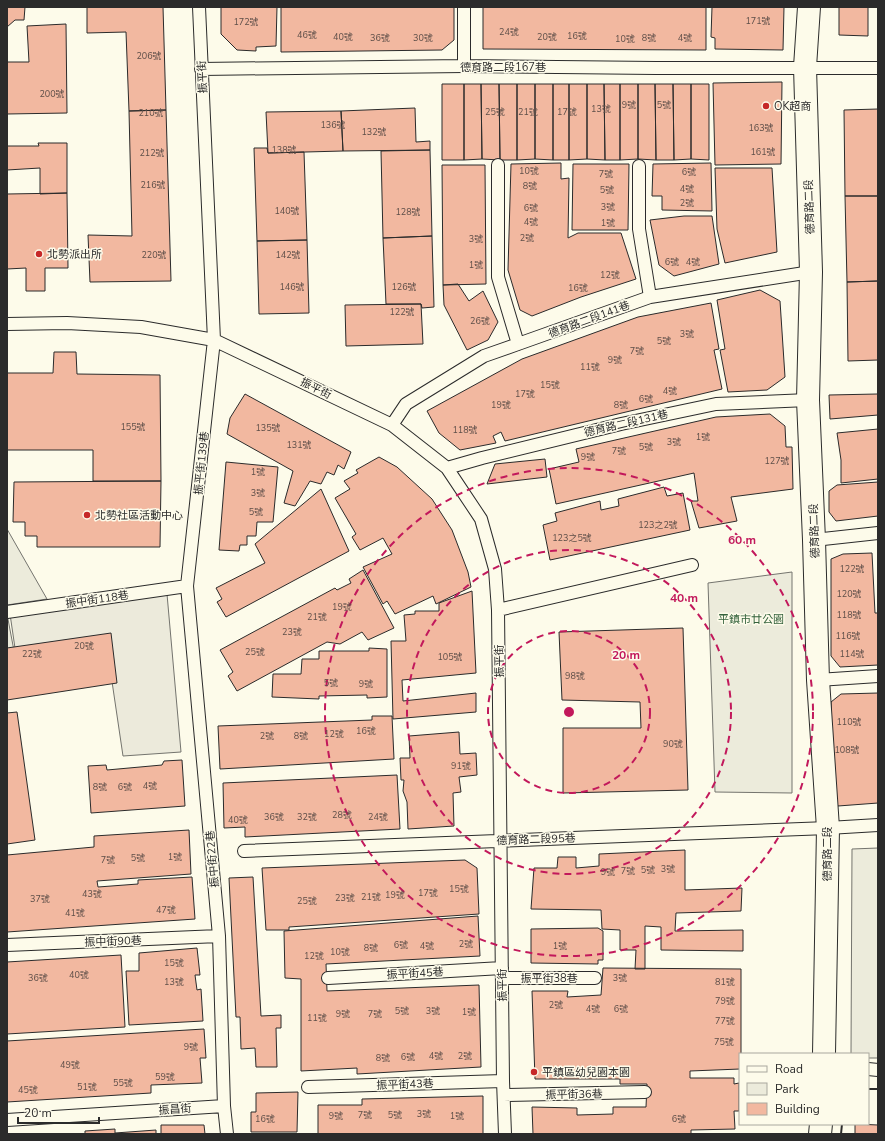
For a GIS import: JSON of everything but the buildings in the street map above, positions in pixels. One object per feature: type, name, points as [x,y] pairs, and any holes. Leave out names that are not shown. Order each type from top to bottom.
[{"type":"street","name":"德育路二段","points":[[809,7],[805,67],[811,272],[808,400],[818,680],[828,828],[824,1053]]},
{"type":"lane","name":"振平街","points":[[199,7],[214,340]]},
{"type":"lane","points":[[464,7],[464,66]]},
{"type":"lane","name":"德育路二段167巷","points":[[201,69],[464,66],[878,68]]},
{"type":"lane","points":[[498,165],[498,277],[518,344]]},
{"type":"lane","points":[[639,166],[639,229],[650,297]]},
{"type":"lane","name":"德育路二段141巷","points":[[392,424],[406,404],[484,356],[650,297],[811,272]]},
{"type":"lane","name":"振平街","points":[[7,324],[67,323],[141,327],[214,340],[392,424],[447,468],[481,519],[495,569],[498,610],[503,1081],[505,1134]]},
{"type":"lane","name":"振平街139巷","points":[[187,586],[214,340]]},
{"type":"lane","name":"德育路二段131巷","points":[[447,468],[621,424],[716,404],[808,400]]},
{"type":"lane","points":[[814,540],[878,533]]},
{"type":"lane","points":[[498,610],[692,565]]},
{"type":"lane","name":"振中街118巷","points":[[7,612],[187,586]]},
{"type":"lane","name":"振中街22巷","points":[[187,586],[219,936],[224,1106],[227,1134]]},
{"type":"lane","points":[[818,680],[878,676]]},
{"type":"lane","name":"德育路二段95巷","points":[[244,850],[878,825]]},
{"type":"lane","name":"振中街90巷","points":[[7,945],[219,936]]},
{"type":"lane","name":"振平街38巷","points":[[502,973],[595,978]]},
{"type":"lane","name":"振平街45巷","points":[[328,978],[502,973]]},
{"type":"lane","name":"振平街43巷","points":[[308,1087],[503,1081]]},
{"type":"lane","name":"振平街36巷","points":[[504,1095],[645,1092]]},
{"type":"lane","name":"振昌街","points":[[7,1120],[224,1106]]},
{"type":"green space","points":[[7,529],[47,599],[7,605]]},
{"type":"green space","name":"平鎮市廿公園","points":[[792,572],[792,793],[715,792],[708,583]]},
{"type":"green space","points":[[7,614],[15,656],[7,657]]},
{"type":"green space","points":[[878,848],[878,1058],[869,1058],[869,1053],[851,1053],[852,849]]},
{"type":"shaded area","points":[[167,594],[181,752],[123,756],[106,641],[16,655],[10,614]]},
{"type":"wall","points":[[869,1089],[878,1089]]},
{"type":"wall","points":[[841,1134],[842,1125]]},
{"type":"place","name":"OK超商","points":[[766,106]]},
{"type":"place","name":"北勢派出所","points":[[39,254]]},
{"type":"place","name":"北勢社區活動中心","points":[[87,515]]},
{"type":"place","name":"平鎮區幼兒園本園","points":[[534,1072]]}]
